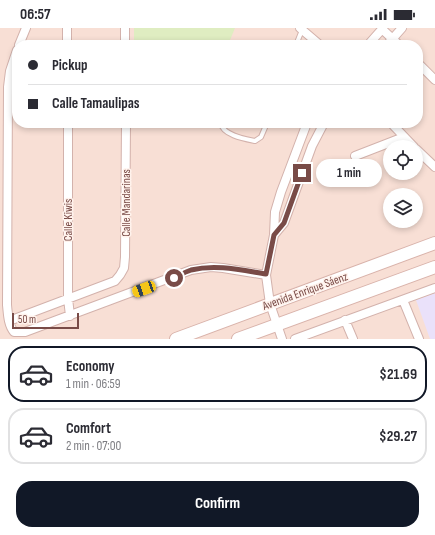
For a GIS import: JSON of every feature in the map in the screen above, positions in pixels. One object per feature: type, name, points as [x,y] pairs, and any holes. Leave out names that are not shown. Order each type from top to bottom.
[{"type":"street","points":[[21,40],[26,28]]},
{"type":"street","points":[[67,28],[67,40]]},
{"type":"street","points":[[125,28],[126,40]]},
{"type":"street","points":[[372,40],[382,28],[389,40]]},
{"type":"street","points":[[392,40],[402,28]]},
{"type":"street","points":[[301,29],[314,40]]},
{"type":"street","points":[[12,65],[8,87],[7,305],[11,329],[14,332],[20,333],[70,316],[191,270],[212,267],[266,274]]},
{"type":"street","points":[[423,68],[435,80]]},
{"type":"street","name":"Calle Kiwis","points":[[68,128],[68,298],[70,316]]},
{"type":"street","name":"Calle Mandarinas","points":[[68,298],[115,281],[124,268],[126,128]]},
{"type":"street","points":[[282,339],[270,304],[266,274],[274,235],[274,222],[277,203],[305,128]]},
{"type":"street","points":[[274,235],[284,223],[312,146],[321,128]]},
{"type":"street","points":[[396,128],[407,140]]},
{"type":"street","points":[[355,156],[404,137]]},
{"type":"street","points":[[423,156],[435,167]]},
{"type":"street","name":"Avenida Enrique Sáenz","points":[[176,339],[435,244]]},
{"type":"street","name":"Avenida Enrique Sáenz","points":[[238,339],[435,267]]},
{"type":"street","points":[[294,339],[435,288]]},
{"type":"street","points":[[9,321],[68,298]]},
{"type":"street","points":[[403,300],[419,339]]},
{"type":"street","points":[[345,320],[352,339]]},
{"type":"lane","points":[[298,40],[301,29]]},
{"type":"lane","points":[[223,128],[225,131],[255,141],[261,137],[265,128]]},
{"type":"shaded area","points":[[0,28],[435,28],[435,339],[0,339]]},
{"type":"shaded area","points":[[435,293],[435,339],[430,339],[416,300]]},
{"type":"green space","points":[[134,28],[235,28],[230,40],[134,40]]},
{"type":"route","points":[[174,278],[191,270],[212,267],[266,274],[274,235],[284,223],[302,173]]}]
